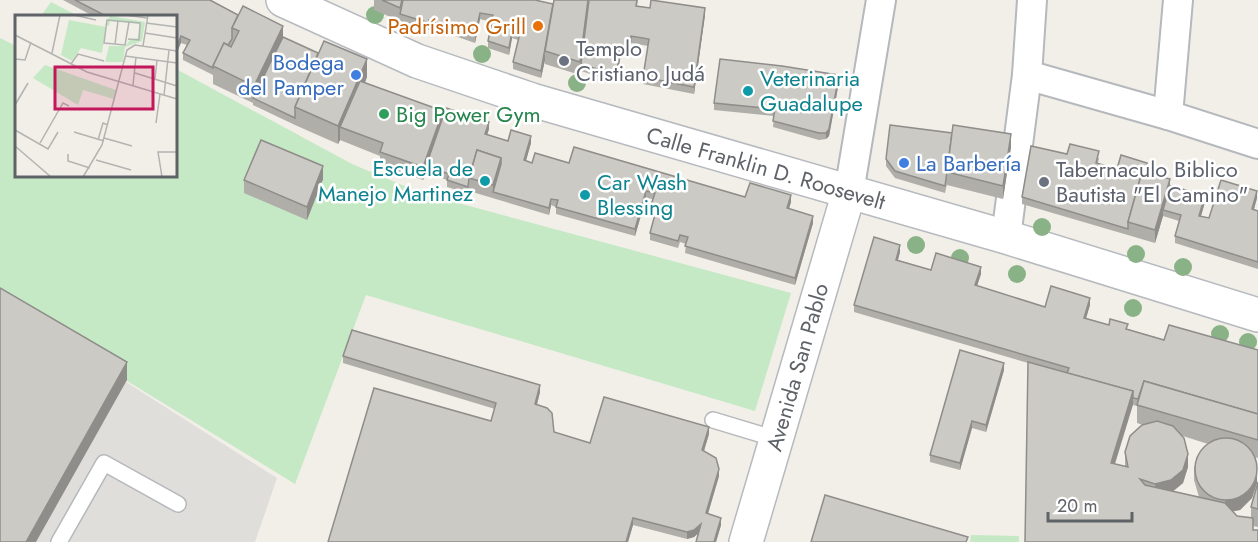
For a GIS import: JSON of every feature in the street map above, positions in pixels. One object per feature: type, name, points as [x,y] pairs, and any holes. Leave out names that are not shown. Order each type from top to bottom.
[{"type":"main road","name":"Calle Franklin D. Roosevelt","points":[[283,0],[417,61],[500,89],[1006,237],[1258,315]]},
{"type":"main road","name":"Avenida San Pablo","points":[[746,542],[849,192]]},
{"type":"street","points":[[849,192],[881,0]]},
{"type":"street","points":[[1006,237],[1027,75],[1032,0]]},
{"type":"street","points":[[1168,116],[1178,0]]},
{"type":"street","points":[[1027,75],[1258,144]]},
{"type":"lane","points":[[713,420],[776,440]]},
{"type":"lane","points":[[59,542],[104,463],[178,504]]},
{"type":"shaded area","points":[[115,375],[277,478],[255,542],[0,542]]},
{"type":"green space","points":[[51,2],[76,15],[42,15]]},
{"type":"green space","points":[[0,38],[15,46],[15,177],[177,177],[177,70],[352,164],[421,193],[791,293],[755,411],[366,295],[295,484],[0,303]]},
{"type":"green space","points":[[971,535],[1019,536],[1019,542],[970,542]]},
{"type":"building","points":[[75,0],[210,0],[238,15],[232,28],[232,39],[228,45],[224,43],[213,68],[183,53],[190,40],[181,36],[177,46],[177,15],[104,15]]},
{"type":"building","points":[[382,0],[402,0],[400,8]]},
{"type":"building","points":[[403,0],[535,0],[553,4],[541,71],[513,62],[520,33],[512,31],[509,48],[488,41],[493,15],[480,13],[475,36],[429,20],[429,23],[400,14]]},
{"type":"building","points":[[554,0],[588,0],[580,62],[545,51]]},
{"type":"building","points":[[589,0],[637,0],[636,6],[650,8],[651,0],[705,8],[694,87],[643,77],[649,39],[631,36],[630,48],[621,47],[616,75],[581,64]]},
{"type":"building","points":[[243,6],[283,26],[254,86],[213,66],[224,43],[231,47],[239,31],[232,28]]},
{"type":"building","points":[[283,37],[318,53],[295,107],[295,118],[253,98]]},
{"type":"building","points":[[324,41],[367,59],[338,126],[295,107]]},
{"type":"building","points":[[720,59],[839,75],[829,129],[826,133],[819,133],[773,121],[775,109],[714,103]]},
{"type":"building","points":[[360,81],[443,111],[423,167],[380,152],[383,143],[340,127]]},
{"type":"building","points":[[446,108],[489,122],[485,134],[508,141],[511,130],[531,136],[524,160],[532,163],[535,153],[569,163],[574,147],[745,197],[750,183],[791,195],[787,208],[813,216],[795,278],[685,246],[688,237],[680,235],[678,241],[650,233],[657,207],[651,205],[655,193],[646,191],[635,229],[556,207],[558,200],[551,199],[549,208],[493,192],[501,158],[477,150],[468,187],[447,180],[449,174],[426,166]]},
{"type":"building","points":[[890,125],[952,133],[945,186],[895,171],[886,159]]},
{"type":"building","points":[[953,125],[1011,134],[1003,186],[947,172]]},
{"type":"building","points":[[261,140],[323,166],[307,207],[244,180]]},
{"type":"building","points":[[1070,144],[1099,151],[1096,163],[1117,169],[1121,155],[1147,163],[1142,172],[1128,229],[1022,197],[1031,146],[1067,154]]},
{"type":"building","points":[[477,150],[501,158],[493,185],[469,178]]},
{"type":"building","points":[[1142,172],[1170,179],[1155,230],[1128,222]]},
{"type":"building","points":[[1221,180],[1257,191],[1252,209],[1258,211],[1258,262],[1175,236],[1181,215],[1163,210],[1170,186],[1205,195],[1199,216],[1209,218]]},
{"type":"building","points":[[874,237],[900,245],[896,260],[931,270],[936,253],[981,267],[975,285],[1045,307],[1051,286],[1090,298],[1084,318],[1109,325],[1110,319],[1128,324],[1126,329],[1164,340],[1169,325],[1258,350],[1258,414],[1144,381],[1138,399],[1133,398],[1133,391],[1067,373],[1069,368],[854,305]]},
{"type":"building","points":[[0,288],[127,362],[26,542],[0,542]]},
{"type":"building","points":[[352,330],[540,385],[535,404],[547,408],[552,413],[554,432],[590,443],[604,397],[709,427],[702,450],[716,458],[719,469],[706,513],[721,518],[714,542],[696,542],[701,524],[687,532],[633,518],[626,542],[328,542],[374,388],[491,421],[496,403],[343,356]]},
{"type":"building","points":[[960,350],[1004,363],[986,425],[972,421],[960,463],[930,455]]},
{"type":"building","points":[[1028,362],[1133,391],[1111,463],[1128,467],[1125,452],[1130,436],[1142,425],[1157,421],[1173,426],[1184,438],[1188,454],[1183,470],[1171,480],[1155,484],[1140,479],[1145,485],[1225,503],[1237,516],[1253,518],[1253,530],[1258,530],[1258,542],[1025,542]]},
{"type":"building","points":[[1144,381],[1258,414],[1258,440],[1137,405]]},
{"type":"building","points":[[1226,438],[1248,447],[1257,469],[1248,491],[1226,500],[1204,491],[1195,469],[1204,447]]},
{"type":"building","points":[[1258,482],[1258,509],[1251,507]]},
{"type":"building","points":[[825,495],[968,537],[966,542],[811,542]]},
{"type":"place","name":"Padrísimo Grill","points":[[538,26]]},
{"type":"place","name":"Templo Cristiano Judá","points":[[564,61]]},
{"type":"place","name":"Bodega del Pamper","points":[[356,75]]},
{"type":"place","name":"Veterinaria Guadalupe","points":[[748,91]]},
{"type":"place","name":"Big Power Gym","points":[[384,114]]},
{"type":"place","name":"La Barbería","points":[[904,163]]},
{"type":"place","name":"Escuela de Manejo Martinez","points":[[485,181]]},
{"type":"place","name":"Tabernaculo Biblico Bautista \"El Camino\"","points":[[1044,182]]},
{"type":"place","name":"Car Wash Blessing","points":[[585,195]]}]
